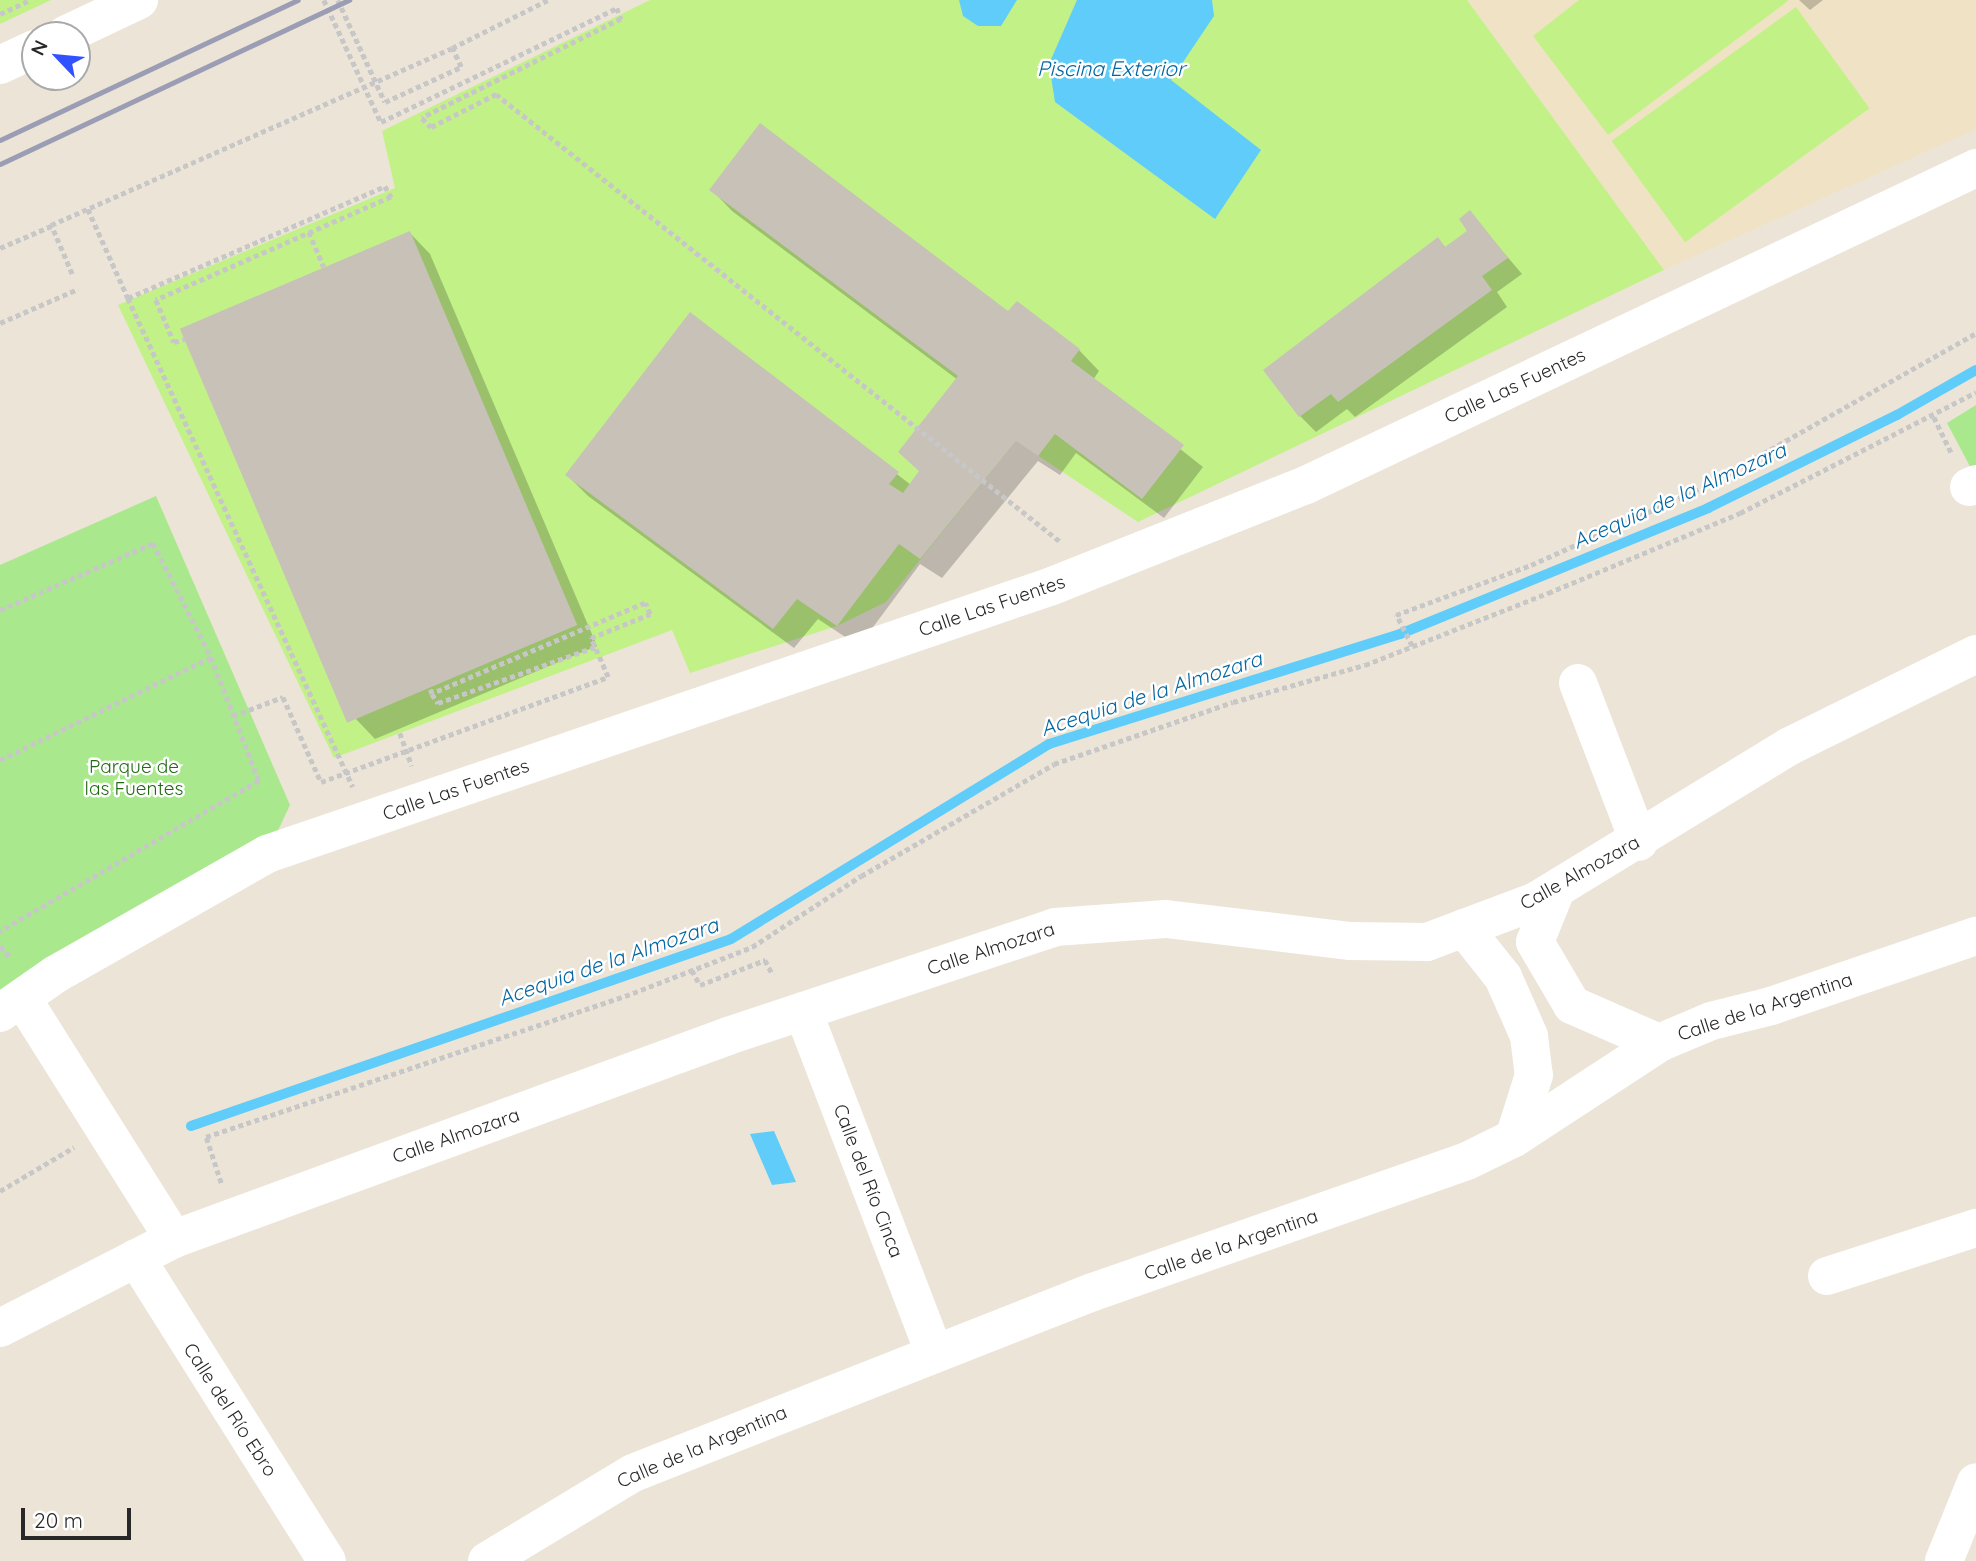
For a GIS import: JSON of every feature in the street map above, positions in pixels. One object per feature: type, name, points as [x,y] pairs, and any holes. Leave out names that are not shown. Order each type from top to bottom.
[{"type":"street","points":[[91,23],[139,0]]},
{"type":"street","points":[[0,65],[21,55]]},
{"type":"street","name":"Calle Las Fuentes","points":[[11,1005],[267,854],[1095,568],[1306,485],[1976,168]]},
{"type":"street","name":"Calle Almozara","points":[[0,1328],[173,1239],[803,1011],[1055,927],[1166,919],[1351,941],[1427,942],[1556,890],[1639,842],[1790,746],[1976,654]]},
{"type":"street","points":[[1578,683],[1639,842]]},
{"type":"street","points":[[1556,890],[1535,942],[1572,1005],[1659,1043]]},
{"type":"street","points":[[1464,928],[1503,977],[1529,1036],[1534,1074],[1514,1138]]},
{"type":"street","name":"Calle de la Argentina","points":[[487,1561],[633,1473],[934,1352],[1467,1161],[1514,1138],[1659,1043],[1711,1021],[1771,1006],[1976,936]]},
{"type":"street","points":[[11,1005],[173,1239]]},
{"type":"street","name":"Calle del Río Cinca","points":[[803,1011],[934,1352]]},
{"type":"street","points":[[1827,1276],[1976,1228]]},
{"type":"street","name":"Calle del Río Ebro","points":[[136,1258],[327,1561]]},
{"type":"street","points":[[1944,1561],[1976,1482]]},
{"type":"path","points":[[0,14],[30,0]]},
{"type":"path","points":[[324,0],[381,122],[617,8],[621,19],[422,118],[431,127],[496,94],[1095,568]]},
{"type":"path","points":[[338,0],[385,102],[461,67],[452,48]]},
{"type":"path","points":[[0,248],[452,48],[548,0]]},
{"type":"path","points":[[128,298],[385,186],[391,197],[156,300],[174,342],[185,339]]},
{"type":"path","points":[[88,209],[356,793]]},
{"type":"path","points":[[51,225],[72,274]]},
{"type":"path","points":[[309,232],[324,267]]},
{"type":"path","points":[[0,323],[78,289]]},
{"type":"path","points":[[1412,646],[1396,615],[1531,565],[1704,487],[1976,333]]},
{"type":"path","points":[[221,1183],[206,1138],[692,971],[752,947],[861,876],[1054,764],[1412,646],[1740,513],[1976,392]]},
{"type":"path","points":[[0,610],[153,544],[211,657],[259,781],[0,932]]},
{"type":"path","points":[[233,716],[283,697],[321,782],[407,754],[608,677],[595,647],[591,638],[650,614],[645,603],[431,692],[438,703],[595,647]]},
{"type":"path","points":[[0,760],[211,657]]},
{"type":"path","points":[[400,733],[415,773]]},
{"type":"path","points":[[692,971],[700,985],[765,960],[772,975]]},
{"type":"path","points":[[0,1191],[81,1143]]},
{"type":"shaded area","points":[[1467,0],[1976,0],[1976,129],[1664,270]]},
{"type":"green space","points":[[0,0],[51,0],[0,24]]},
{"type":"green space","points":[[650,0],[1467,0],[1664,270],[1138,522],[1016,441],[886,602],[837,626],[690,673],[672,630],[334,758],[118,305],[395,188],[382,131]]},
{"type":"green space","points":[[1579,0],[1788,1],[1608,135],[1533,36]]},
{"type":"green space","points":[[1796,7],[1869,108],[1685,242],[1612,141]]},
{"type":"green space","points":[[1976,405],[1976,473],[1974,474],[1947,423]]},
{"type":"green space","name":"Parque de las Fuentes","points":[[156,496],[290,805],[267,854],[0,1013],[0,565]]},
{"type":"water","points":[[959,0],[1017,0],[1001,26],[978,26],[963,16]]},
{"type":"water","name":"Piscina Exterior","points":[[1077,0],[1212,0],[1214,16],[1171,80],[1261,150],[1215,219],[1055,102],[1049,64]]},
{"type":"water","points":[[774,1131],[796,1182],[772,1185],[750,1134]]},
{"type":"building","points":[[760,123],[1008,311],[1017,301],[1080,349],[1071,361],[1184,445],[1142,499],[1055,434],[1038,456],[1016,441],[920,559],[899,544],[837,626],[797,599],[773,629],[565,475],[690,312],[899,472],[889,484],[903,493],[919,471],[898,452],[958,376],[709,190]]},
{"type":"building","points":[[1470,210],[1508,258],[1482,276],[1492,290],[1338,402],[1331,394],[1299,417],[1263,370],[1438,237],[1445,247],[1467,231],[1459,219]]},
{"type":"building","points":[[410,231],[577,625],[347,723],[180,329]]},
{"type":"waterway","name":"Acequia de la Almozara","points":[[191,1126],[731,939],[1049,744],[1400,634],[1708,508],[1897,415],[1976,370]]},
{"type":"railway","points":[[0,140],[298,0]]},
{"type":"railway","points":[[0,164],[349,0]]}]
